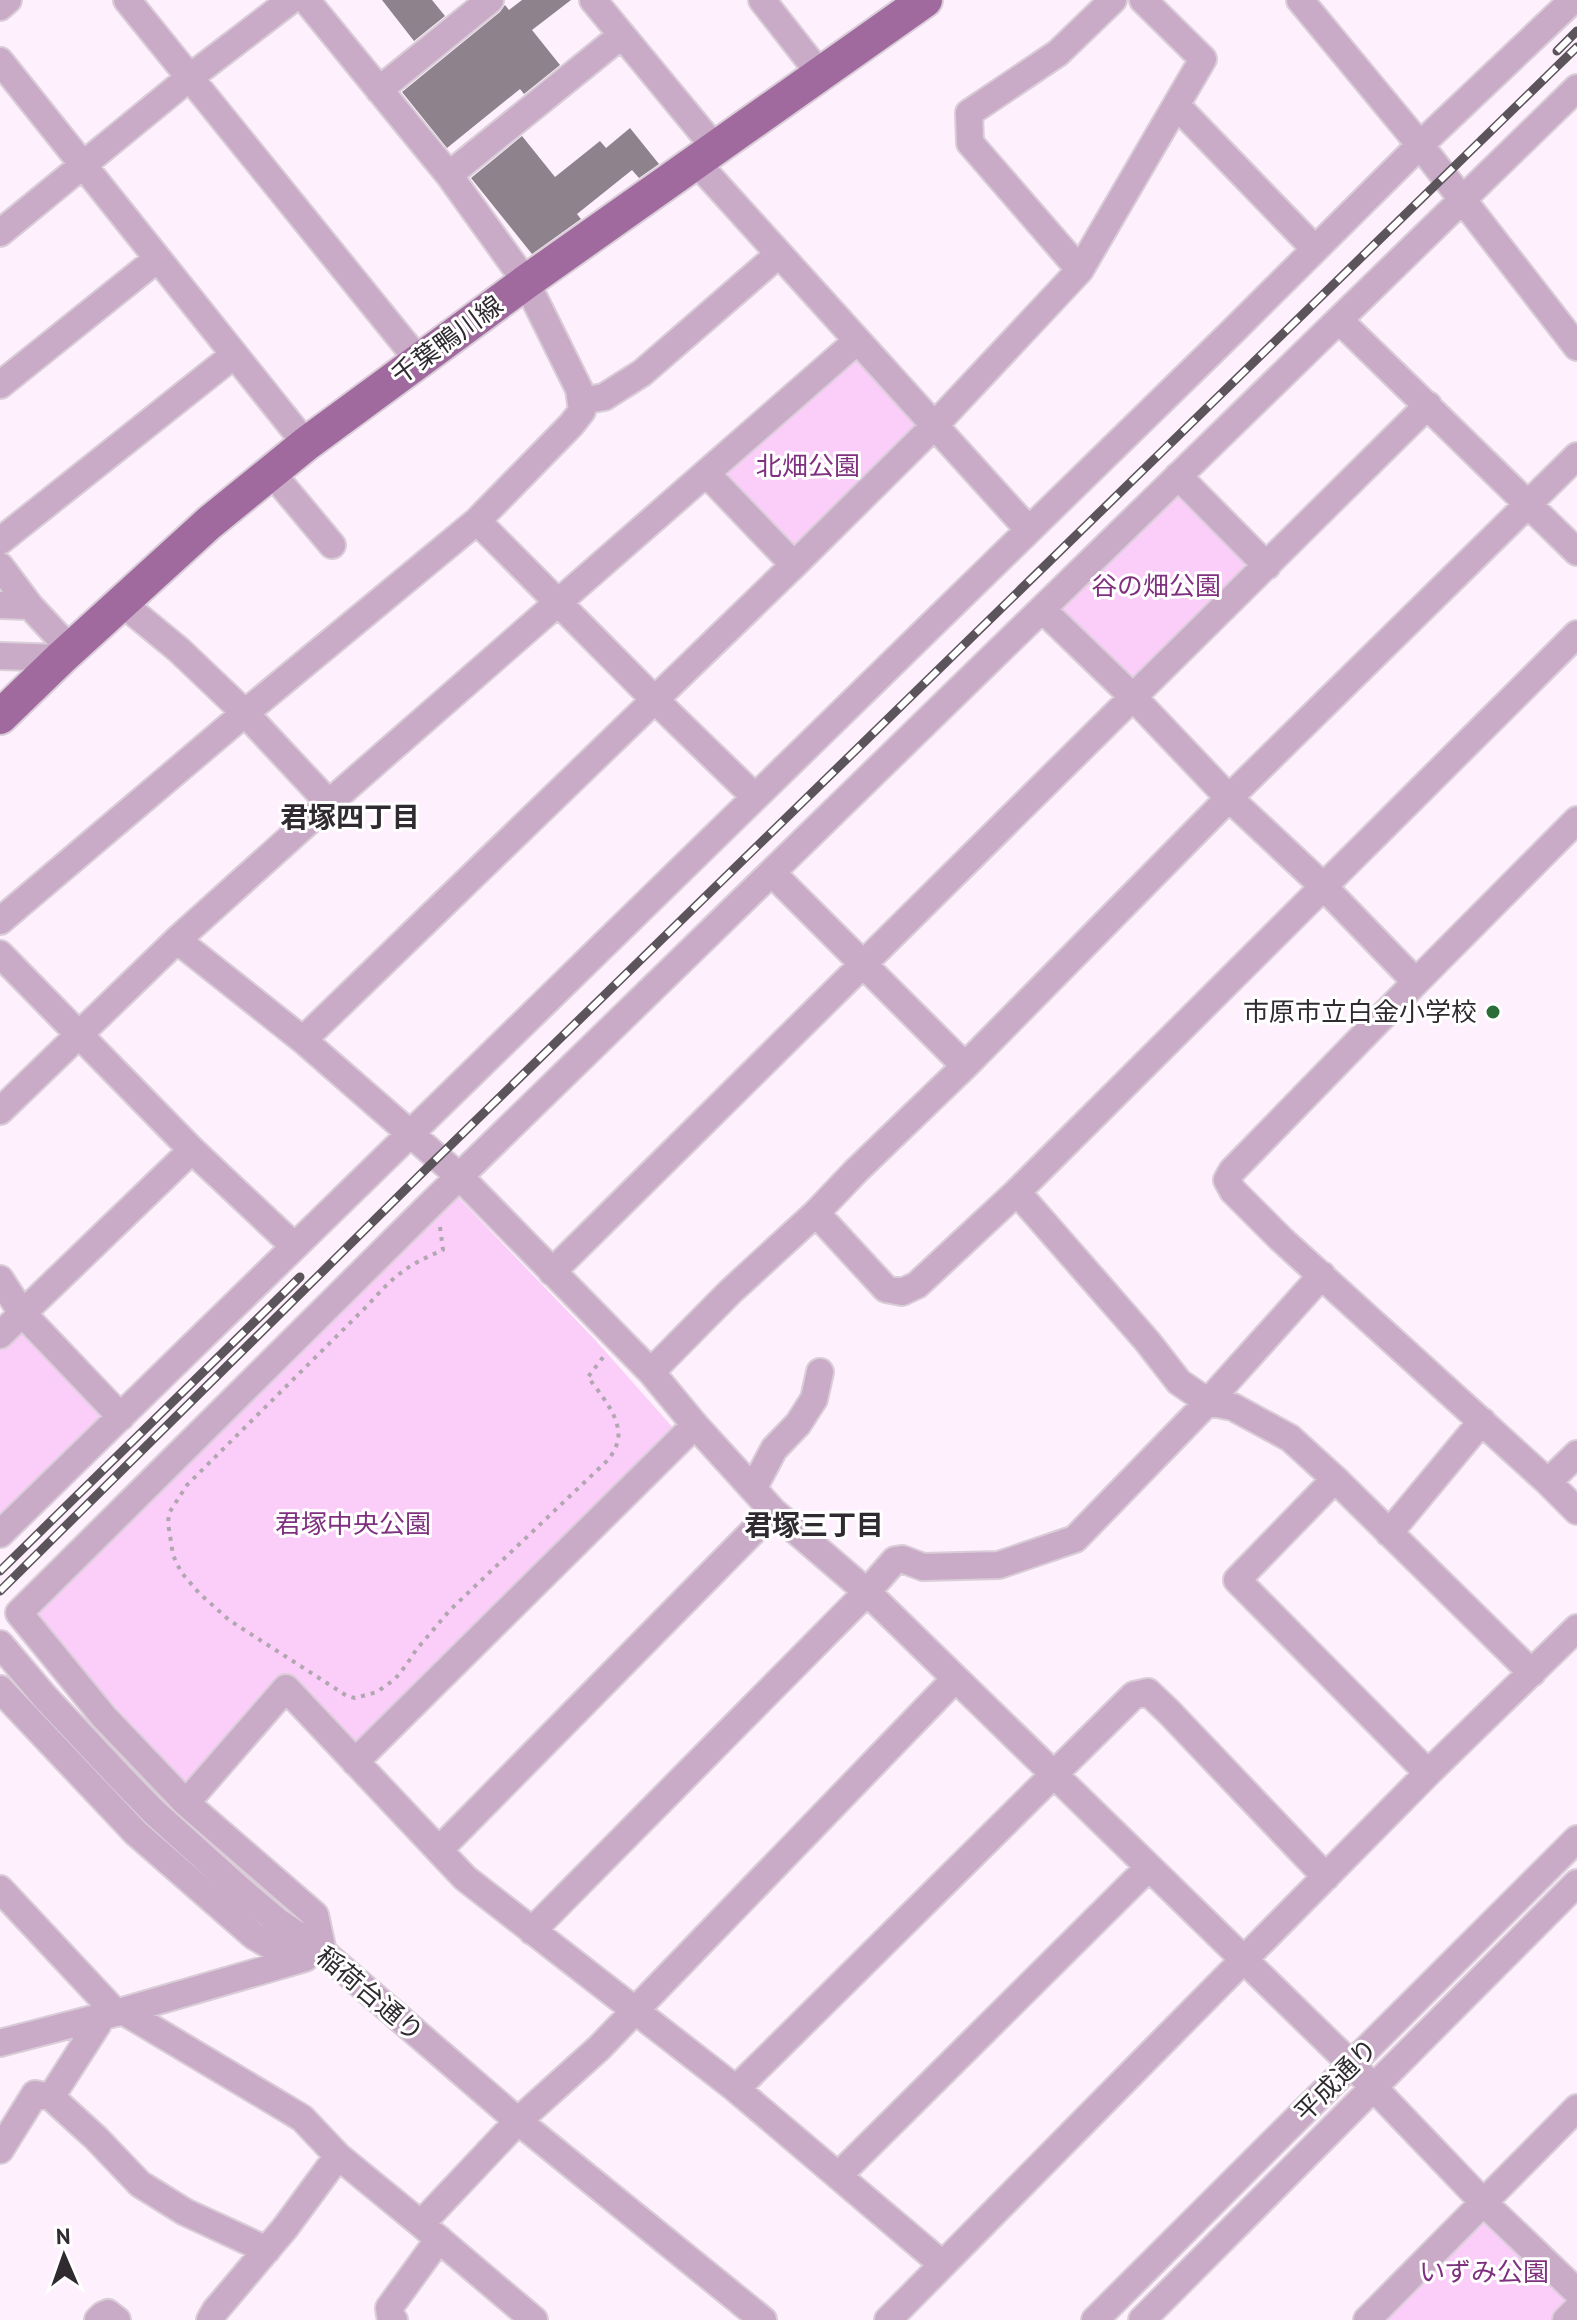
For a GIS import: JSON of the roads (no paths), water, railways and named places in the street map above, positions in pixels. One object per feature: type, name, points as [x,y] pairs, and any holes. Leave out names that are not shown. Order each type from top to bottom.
[{"type":"main road","name":"千葉鴨川線","points":[[0,717],[209,523],[306,444],[526,282],[925,0]]},
{"type":"street","points":[[0,7],[8,0]]},
{"type":"street","points":[[127,0],[419,361]]},
{"type":"street","points":[[0,233],[189,78],[291,0]]},
{"type":"street","points":[[0,921],[477,521],[582,411],[579,389],[526,282],[449,175],[306,0]]},
{"type":"street","points":[[379,90],[490,0]]},
{"type":"street","points":[[593,0],[622,35],[779,254],[1029,530]]},
{"type":"street","points":[[762,0],[820,74]]},
{"type":"street","points":[[1080,270],[970,143],[969,113],[1058,53],[1113,0]]},
{"type":"street","points":[[303,1040],[794,565],[934,426],[1080,270],[1203,59],[1143,0]]},
{"type":"street","points":[[1300,0],[1420,145],[1577,347]]},
{"type":"street","points":[[0,1534],[1420,145],[1573,0]]},
{"type":"street","points":[[449,175],[622,35]]},
{"type":"street","points":[[0,61],[306,444]]},
{"type":"street","points":[[323,1952],[315,1915],[186,1803],[104,1717],[19,1613],[426,1209],[1577,88]]},
{"type":"street","points":[[1177,106],[1315,249]]},
{"type":"street","points":[[581,401],[604,397],[642,373],[779,254]]},
{"type":"street","points":[[0,385],[157,259]]},
{"type":"street","points":[[1339,320],[1577,552]]},
{"type":"street","points":[[0,1111],[177,940],[329,803],[857,341]]},
{"type":"street","points":[[0,541],[234,355]]},
{"type":"street","points":[[552,1272],[1428,405]]},
{"type":"street","points":[[651,1372],[965,1066],[1229,798],[1577,456]]},
{"type":"street","points":[[271,472],[332,545]]},
{"type":"street","points":[[707,474],[794,565]]},
{"type":"street","points":[[1178,476],[1267,566]]},
{"type":"street","points":[[477,521],[755,797]]},
{"type":"street","points":[[0,566],[66,654]]},
{"type":"street","points":[[122,603],[179,650],[245,713],[329,803]]},
{"type":"street","points":[[0,605],[30,606]]},
{"type":"street","points":[[1043,610],[1416,982]]},
{"type":"street","points":[[816,1213],[886,1289],[902,1292],[917,1285],[1017,1192],[1577,634]]},
{"type":"street","points":[[0,656],[66,654]]},
{"type":"street","points":[[1577,820],[1232,1171],[1227,1180],[1233,1191],[1281,1239],[1577,1511]]},
{"type":"street","points":[[772,873],[965,1066]]},
{"type":"street","points":[[177,940],[303,1040],[460,1177],[651,1372],[773,1511],[867,1592],[1053,1777],[1352,2065],[1484,2203],[1577,2292]]},
{"type":"street","points":[[0,954],[192,1150],[294,1246]]},
{"type":"street","points":[[0,1335],[192,1150]]},
{"type":"street","points":[[1017,1192],[1179,1382],[1208,1402],[1233,1407],[1290,1438],[1532,1673]]},
{"type":"street","points":[[532,1931],[895,1560],[902,1559],[923,1567],[999,1565],[1075,1539],[1208,1402],[1322,1275]]},
{"type":"street","points":[[0,1279],[22,1313],[121,1417]]},
{"type":"street","points":[[753,1489],[774,1449],[798,1424],[814,1399],[820,1372]]},
{"type":"street","points":[[1389,1533],[1482,1421]]},
{"type":"street","points":[[355,1762],[695,1425]]},
{"type":"street","points":[[1548,1482],[1577,1454]]},
{"type":"street","points":[[1335,1479],[1237,1580],[1428,1773]]},
{"type":"street","points":[[439,1850],[773,1511]]},
{"type":"street","points":[[888,2320],[1428,1773],[1577,1628]]},
{"type":"street","name":"稲荷台通り","points":[[0,1644],[76,1732],[189,1844],[277,1921],[323,1952],[518,2121],[763,2320]]},
{"type":"street","points":[[394,2320],[389,2308],[430,2231],[518,2121],[599,2048],[954,1680]]},
{"type":"street","points":[[186,1803],[286,1688],[465,1878],[736,2089],[942,2264]]},
{"type":"street","points":[[0,1689],[136,1833],[254,1936],[276,1949],[323,1952]]},
{"type":"street","points":[[736,2089],[1134,1695],[1148,1692],[1326,1877]]},
{"type":"street","name":"平成通り","points":[[1095,2320],[1577,1839]]},
{"type":"street","points":[[839,2175],[1148,1868]]},
{"type":"street","name":"平成通り","points":[[1142,2320],[1577,1883]]},
{"type":"street","points":[[0,1889],[114,2013],[302,2118],[338,2156],[534,2320]]},
{"type":"street","points":[[0,2043],[323,1952]]},
{"type":"street","points":[[51,2097],[114,2013]]},
{"type":"street","points":[[0,2150],[35,2094],[51,2097],[140,2184],[185,2212],[267,2250]]},
{"type":"street","points":[[1367,2320],[1577,2108]]},
{"type":"street","points":[[210,2320],[338,2156]]},
{"type":"street","points":[[1566,2320],[1577,2309]]},
{"type":"street","points":[[98,2320],[108,2313],[117,2320]]},
{"type":"railway","points":[[1557,51],[1577,31]]},
{"type":"railway","points":[[0,1591],[423,1172],[1577,47]]},
{"type":"railway","points":[[0,1571],[300,1277]]},
{"type":"place","name":"市原市立白金小学校","points":[[1493,1012]]},
{"type":"district","name":"君塚四丁目","points":[[350,817]]},
{"type":"district","name":"君塚三丁目","points":[[814,1525]]},
{"type":"park label","name":"北畑公園","points":[[808,466]]},
{"type":"park label","name":"谷の畑公園","points":[[1156,586]]},
{"type":"park label","name":"君塚中央公園","points":[[353,1524]]},
{"type":"park label","name":"いずみ公園","points":[[1484,2272]]}]
